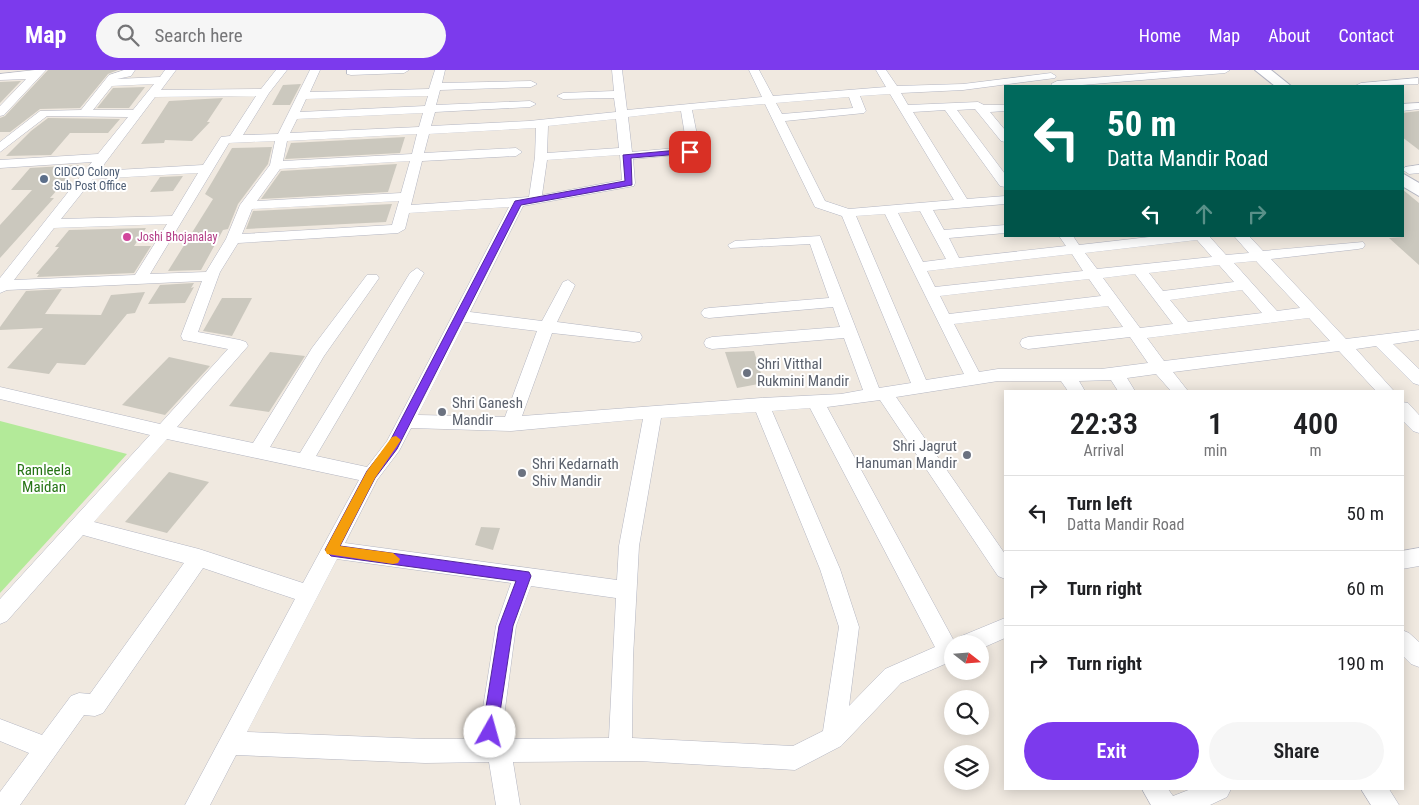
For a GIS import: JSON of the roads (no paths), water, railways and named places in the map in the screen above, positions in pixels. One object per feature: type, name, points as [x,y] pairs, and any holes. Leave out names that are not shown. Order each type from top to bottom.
[{"type":"street","points":[[84,113],[113,77],[127,74],[130,70]]},
{"type":"street","points":[[234,140],[264,92],[282,70]]},
{"type":"street","points":[[0,614],[240,346],[189,336],[212,276],[233,239],[247,205],[276,165],[281,139],[316,70]]},
{"type":"street","points":[[351,72],[404,70]]},
{"type":"street","points":[[233,239],[398,229],[440,70]]},
{"type":"street","points":[[247,205],[518,202],[629,183],[617,70]]},
{"type":"street","points":[[754,70],[820,204],[848,213],[1004,200]]},
{"type":"street","points":[[881,70],[963,204]]},
{"type":"street","points":[[140,279],[226,140],[423,132],[529,125],[622,114],[853,93],[962,87],[1053,79],[1224,70]]},
{"type":"street","points":[[1262,70],[1283,85]]},
{"type":"street","points":[[1276,70],[1296,85]]},
{"type":"street","points":[[1401,70],[1418,81]]},
{"type":"street","points":[[0,77],[38,73]]},
{"type":"street","points":[[0,113],[38,73]]},
{"type":"street","points":[[1190,73],[1200,82]]},
{"type":"street","points":[[108,83],[166,75]]},
{"type":"street","points":[[1,286],[166,75]]},
{"type":"street","points":[[1372,85],[1418,81]]},
{"type":"street","points":[[302,96],[531,84]]},
{"type":"street","points":[[152,94],[264,92]]},
{"type":"street","points":[[778,118],[860,110],[853,93]]},
{"type":"street","points":[[563,96],[619,94]]},
{"type":"street","points":[[292,116],[530,104]]},
{"type":"street","points":[[905,109],[975,104],[983,110],[1004,137]]},
{"type":"street","points":[[948,106],[1004,182]]},
{"type":"street","points":[[1404,108],[1419,106]]},
{"type":"street","points":[[541,157],[694,150],[686,108]]},
{"type":"street","points":[[983,110],[1004,108]]},
{"type":"street","points":[[0,148],[44,112],[136,114]]},
{"type":"street","points":[[535,200],[541,157],[542,122]]},
{"type":"street","points":[[276,165],[516,152]]},
{"type":"street","points":[[0,164],[102,158]]},
{"type":"street","points":[[88,175],[207,169]]},
{"type":"street","points":[[1410,172],[1419,191]]},
{"type":"street","points":[[197,805],[371,475],[393,446],[518,202]]},
{"type":"street","points":[[925,207],[956,263]]},
{"type":"street","points":[[890,210],[974,379]]},
{"type":"street","points":[[848,213],[922,387]]},
{"type":"street","points":[[50,224],[175,220]]},
{"type":"street","points":[[940,235],[1004,229]]},
{"type":"street","points":[[1067,237],[1160,368],[1179,390]]},
{"type":"street","points":[[918,267],[1076,249],[1141,239],[1180,237]]},
{"type":"street","points":[[1201,237],[1274,317]]},
{"type":"street","points":[[1242,237],[1385,390]]},
{"type":"street","points":[[735,245],[815,239],[849,332],[878,394],[1004,569]]},
{"type":"street","points":[[931,292],[1358,245]]},
{"type":"street","points":[[0,267],[17,266]]},
{"type":"street","points":[[1139,270],[1184,328]]},
{"type":"street","points":[[304,460],[417,273]]},
{"type":"street","points":[[1,286],[212,276]]},
{"type":"street","points":[[258,450],[318,352],[372,278]]},
{"type":"street","points":[[511,424],[547,326],[568,285]]},
{"type":"street","points":[[1159,296],[1246,286]]},
{"type":"street","points":[[945,320],[1112,300]]},
{"type":"street","points":[[709,312],[838,302]]},
{"type":"street","points":[[1028,344],[1184,328],[1313,312]]},
{"type":"street","points":[[459,316],[634,337]]},
{"type":"street","points":[[712,344],[849,332]]},
{"type":"street","points":[[406,421],[511,424],[815,401],[878,394],[998,375],[1114,373],[1419,335]]},
{"type":"street","points":[[1380,340],[1419,379]]},
{"type":"street","points":[[1114,373],[1126,390]]},
{"type":"street","points":[[1066,375],[1076,390]]},
{"type":"street","points":[[0,393],[91,416],[371,475]]},
{"type":"street","points":[[815,401],[949,635]]},
{"type":"street","points":[[760,404],[830,569],[849,627],[833,738]]},
{"type":"street","points":[[620,749],[622,657],[629,546],[653,412]]},
{"type":"street","points":[[79,526],[199,558],[308,594]]},
{"type":"street","points":[[331,550],[626,590]]},
{"type":"street","points":[[1404,560],[1419,557]]},
{"type":"street","points":[[5,805],[80,704],[95,706],[199,558]]},
{"type":"street","points":[[508,805],[493,750],[496,679],[506,626],[524,576]]},
{"type":"street","points":[[988,635],[1004,628]]},
{"type":"street","points":[[1404,642],[1419,657]]},
{"type":"street","points":[[230,743],[425,750],[620,749],[795,758],[833,738],[893,676],[944,653]]},
{"type":"street","points":[[0,730],[46,749]]},
{"type":"street","points":[[1165,801],[1214,790]]},
{"type":"street","points":[[1374,790],[1387,805]]},
{"type":"place","name":"CIDCO Colony Sub Post Office","points":[[44,179]]},
{"type":"place","name":"Joshi Bhojanalay","points":[[127,237]]},
{"type":"place","name":"Shri Vitthal Rukmini Mandir","points":[[747,373]]},
{"type":"place","name":"Shri Ganesh Mandir","points":[[442,412]]},
{"type":"place","name":"Shri Jagrut Hanuman Mandir","points":[[967,455]]},
{"type":"place","name":"Shri Kedarnath Shiv Mandir","points":[[522,473]]},
{"type":"park label","name":"Ramleela Maidan","points":[[44,478]]}]
